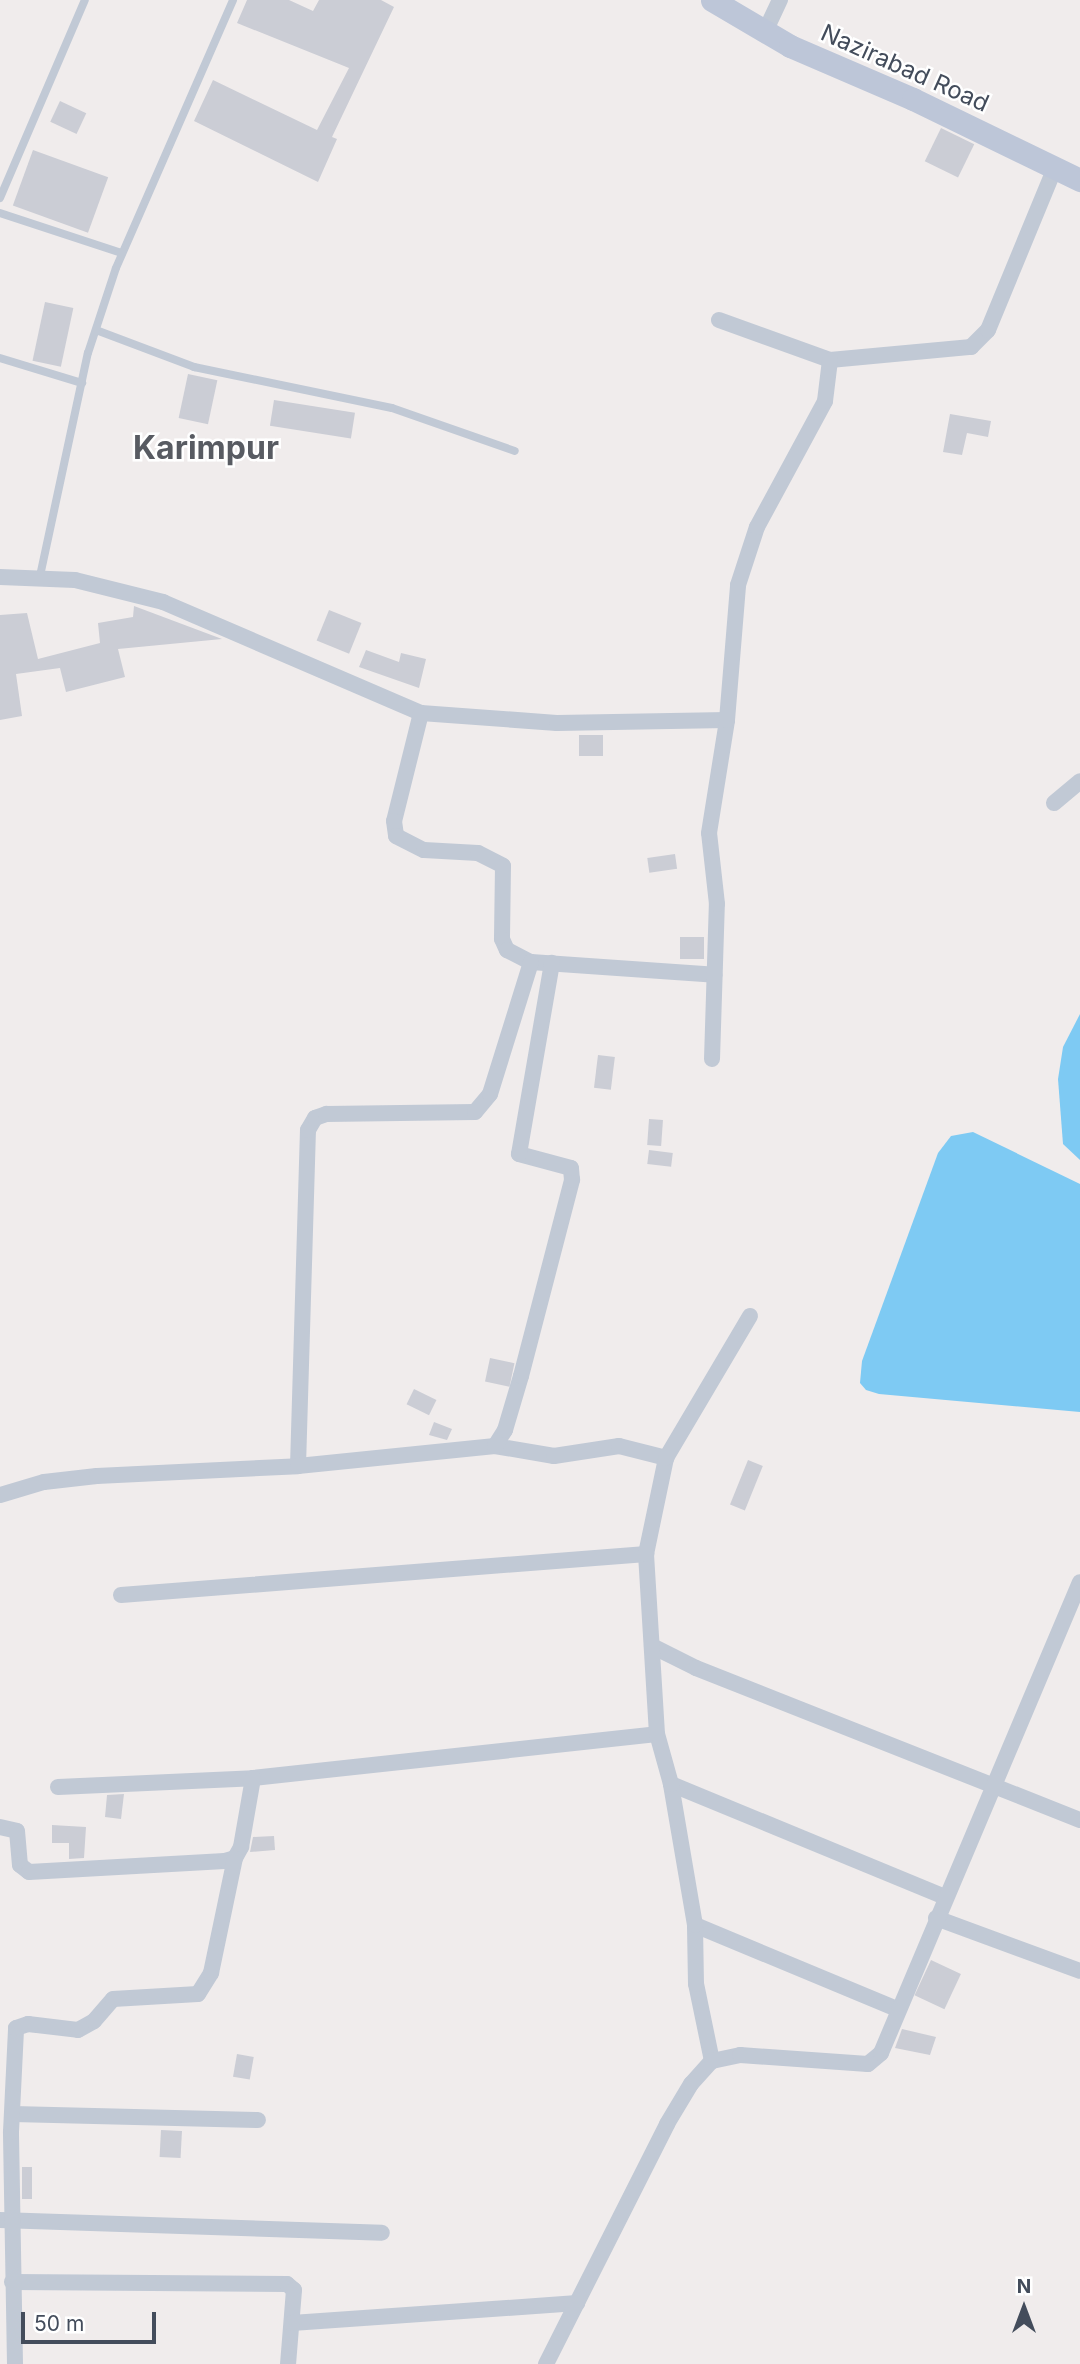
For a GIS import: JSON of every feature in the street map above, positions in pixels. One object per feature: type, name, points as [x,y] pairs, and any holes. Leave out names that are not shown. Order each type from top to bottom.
[{"type":"main road","name":"Nazirabad Road","points":[[712,0],[1056,165],[1080,180]]},
{"type":"street","points":[[768,27],[780,2]]},
{"type":"street","points":[[719,320],[830,360],[971,347],[988,330],[1056,165]]},
{"type":"street","points":[[712,1059],[717,904],[708,851],[727,720],[738,585],[745,553],[821,411],[830,360]]},
{"type":"street","points":[[0,577],[40,576],[118,589],[204,616],[421,713],[557,723],[727,720]]},
{"type":"street","points":[[421,713],[394,821],[396,836],[407,845],[478,853],[503,866],[502,939],[507,950],[531,962],[715,975]]},
{"type":"street","points":[[1054,803],[1080,781]]},
{"type":"street","points":[[298,1465],[308,1130],[315,1118],[326,1114],[475,1112],[490,1094],[531,962]]},
{"type":"street","points":[[495,1446],[505,1430],[521,1376],[572,1180],[571,1168],[519,1154],[552,963]]},
{"type":"street","points":[[712,2061],[696,1984],[695,1925],[671,1784],[657,1734],[646,1553],[666,1458],[750,1316]]},
{"type":"street","points":[[0,1495],[44,1482],[97,1476],[298,1465],[495,1446],[554,1456],[619,1446],[666,1458]]},
{"type":"street","points":[[121,1595],[646,1553]]},
{"type":"street","points":[[547,2364],[667,2124],[691,2084],[712,2061],[768,2056],[868,2064],[881,2053],[897,2009],[993,1787],[1072,1623],[1080,1582]]},
{"type":"street","points":[[652,1646],[696,1668],[1080,1820]]},
{"type":"street","points":[[58,1787],[253,1778],[657,1734]]},
{"type":"street","points":[[15,2364],[12,2282],[6,2220],[13,2115],[14,2034],[20,2025],[78,2030],[94,2021],[113,1999],[190,1997],[206,1987],[253,1778]]},
{"type":"street","points":[[671,1784],[945,1898]]},
{"type":"street","points":[[0,1827],[17,1831],[20,1865],[29,1872],[172,1866],[235,1858]]},
{"type":"street","points":[[936,1918],[1080,1971]]},
{"type":"street","points":[[695,1925],[897,2009]]},
{"type":"street","points":[[13,2115],[258,2120]]},
{"type":"street","points":[[6,2220],[382,2233]]},
{"type":"street","points":[[12,2282],[287,2284],[294,2290],[288,2364]]},
{"type":"street","points":[[292,2323],[577,2303]]},
{"type":"lane","points":[[0,198],[85,0]]},
{"type":"lane","points":[[40,576],[96,330],[122,253],[233,0]]},
{"type":"lane","points":[[0,213],[122,253]]},
{"type":"lane","points":[[96,330],[184,364],[392,408],[515,451]]},
{"type":"lane","points":[[0,358],[82,383]]},
{"type":"water","points":[[1080,1014],[1080,1160],[1063,1144],[1058,1079],[1063,1047]]},
{"type":"water","points":[[973,1132],[1080,1184],[1080,1412],[879,1394],[866,1390],[860,1383],[862,1361],[938,1153],[951,1136]]},
{"type":"building","points":[[247,0],[289,0],[313,11],[319,0],[381,0],[394,7],[332,137],[337,139],[318,182],[194,121],[213,80],[317,130],[349,68],[237,23]]},
{"type":"building","points":[[60,101],[86,113],[77,134],[50,122]]},
{"type":"building","points":[[941,128],[974,144],[958,177],[925,161]]},
{"type":"building","points":[[33,150],[108,177],[88,233],[13,205]]},
{"type":"building","points":[[45,302],[73,308],[61,367],[33,361]]},
{"type":"building","points":[[188,374],[217,380],[208,424],[179,418]]},
{"type":"building","points":[[274,400],[355,413],[351,439],[270,426]]},
{"type":"building","points":[[950,414],[991,421],[988,437],[967,433],[962,455],[943,452]]},
{"type":"building","points":[[134,606],[222,639],[118,649],[125,677],[66,692],[60,668],[16,674],[22,716],[0,720],[0,615],[27,613],[38,659],[100,643],[98,623],[133,617]]},
{"type":"building","points":[[329,610],[361,623],[349,654],[317,641]]},
{"type":"building","points":[[366,650],[399,662],[401,653],[426,659],[419,688],[359,667]]},
{"type":"building","points":[[579,735],[603,735],[603,756],[579,756]]},
{"type":"building","points":[[675,854],[677,869],[649,873],[647,858]]},
{"type":"building","points":[[680,937],[704,937],[704,959],[680,959]]},
{"type":"building","points":[[598,1055],[615,1057],[611,1090],[594,1088]]},
{"type":"building","points":[[649,1119],[663,1120],[661,1146],[647,1145]]},
{"type":"building","points":[[649,1150],[673,1153],[671,1167],[647,1164]]},
{"type":"building","points":[[490,1358],[514,1363],[509,1387],[485,1381]]},
{"type":"building","points":[[414,1389],[436,1400],[429,1415],[407,1404]]},
{"type":"building","points":[[434,1422],[452,1429],[447,1440],[429,1435]]},
{"type":"building","points":[[748,1460],[763,1466],[745,1510],[730,1505]]},
{"type":"building","points":[[124,1794],[121,1819],[105,1817],[107,1795]]},
{"type":"building","points":[[52,1825],[86,1827],[84,1858],[69,1859],[69,1843],[52,1843]]},
{"type":"building","points":[[274,1836],[275,1850],[250,1852],[253,1837]]},
{"type":"building","points":[[931,1960],[961,1974],[944,2009],[915,1995]]},
{"type":"building","points":[[902,2029],[936,2037],[930,2055],[895,2048]]},
{"type":"building","points":[[237,2054],[254,2057],[250,2080],[233,2077]]},
{"type":"building","points":[[161,2130],[182,2131],[181,2158],[160,2157]]},
{"type":"building","points":[[22,2167],[32,2167],[32,2199],[22,2199]]},
{"type":"district","name":"Karimpur","points":[[206,448]]}]
